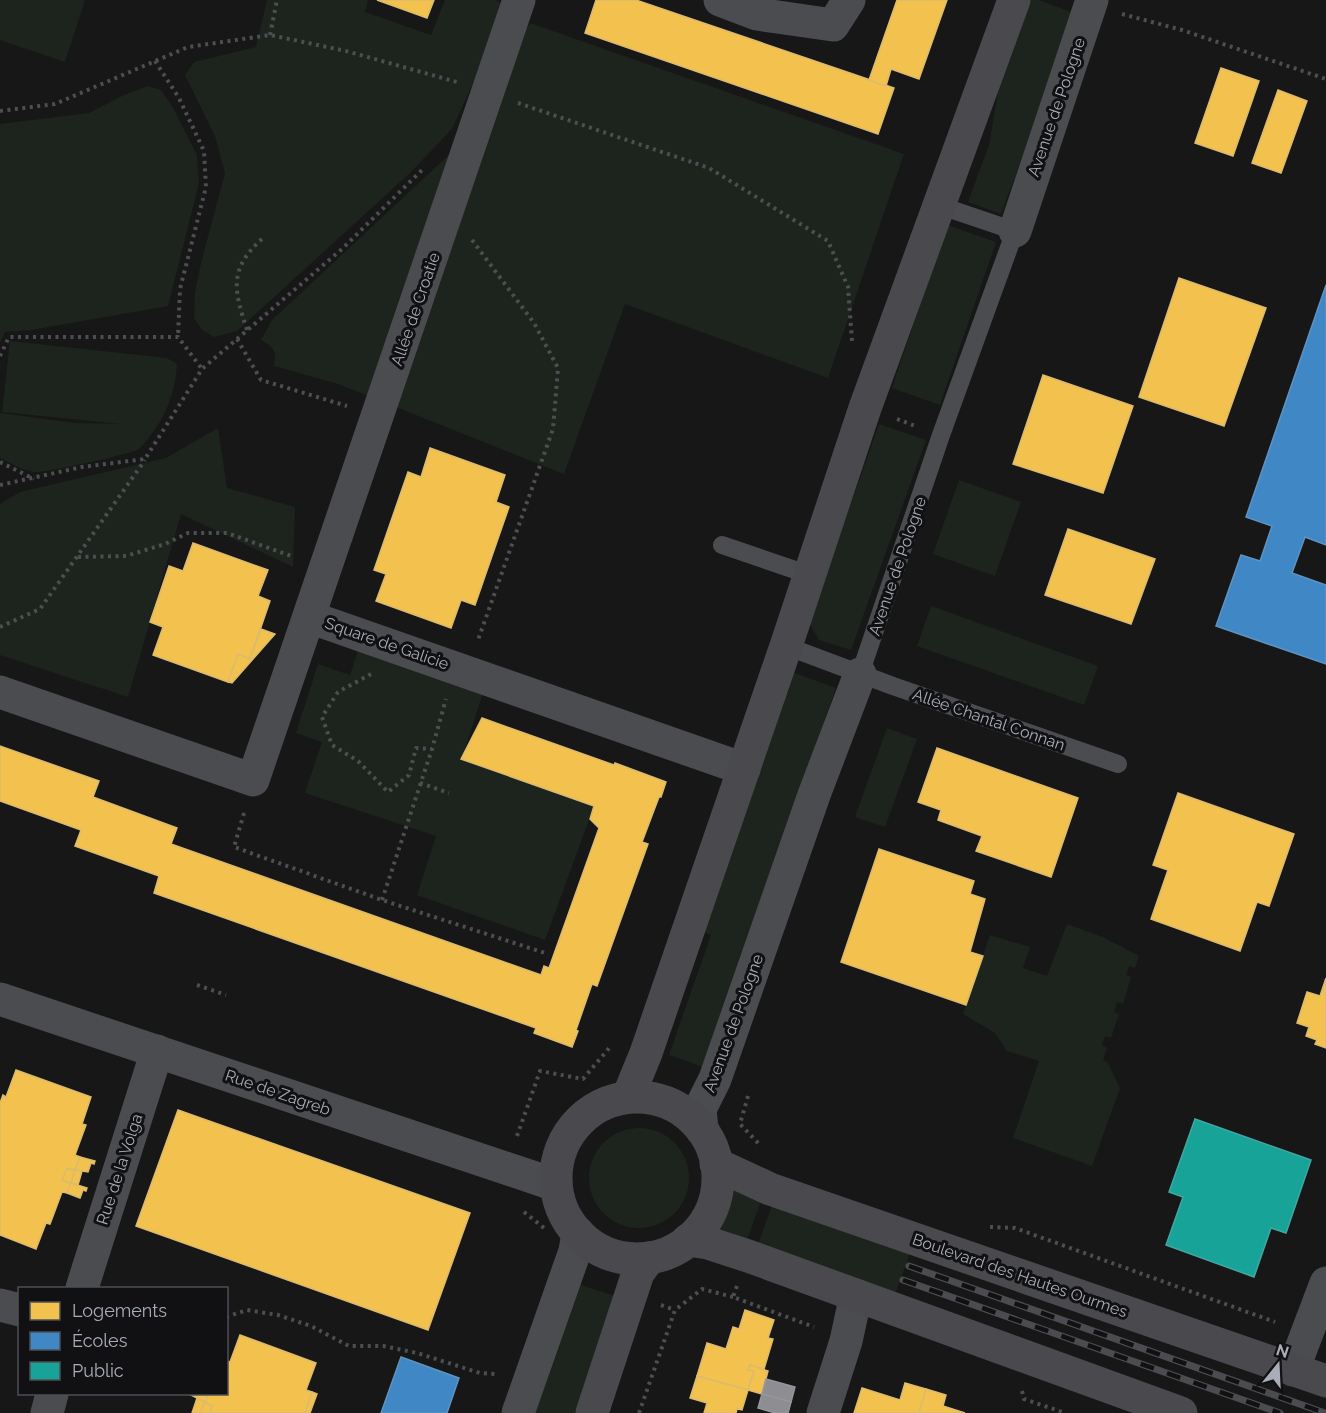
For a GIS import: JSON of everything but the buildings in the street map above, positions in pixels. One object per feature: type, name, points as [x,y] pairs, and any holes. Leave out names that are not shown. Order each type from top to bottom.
[{"type":"street","name":"Allée de Croatie","points":[[309,617],[519,0]]},
{"type":"street","points":[[720,0],[833,25],[849,0]]},
{"type":"street","points":[[628,1097],[646,1053],[744,769],[865,408],[1014,0]]},
{"type":"street","name":"Avenue de Pologne","points":[[1015,231],[1091,2]]},
{"type":"street","name":"Square de Galicie","points":[[253,780],[309,617],[744,769]]},
{"type":"street","name":"Avenue de Pologne","points":[[702,1130],[700,1109],[715,1079],[814,795],[860,674]]},
{"type":"street","points":[[0,692],[253,780]]},
{"type":"street","name":"Rue de Zagreb","points":[[0,999],[556,1185]]},
{"type":"street","name":"Rue de la Volga","points":[[82,1287],[157,1051]]},
{"type":"street","points":[[628,1097],[649,1098],[669,1104],[687,1115],[702,1130],[711,1146],[718,1185],[713,1206],[703,1225],[688,1240],[670,1252],[649,1257],[630,1258],[610,1254],[593,1246],[578,1233],[564,1212],[556,1185],[556,1168],[561,1148],[571,1130],[585,1115],[606,1103],[628,1097]]},
{"type":"street","name":"Boulevard des Hautes Ourmes","points":[[716,1164],[770,1189],[1326,1381]]},
{"type":"street","points":[[518,1413],[575,1251],[578,1233]]},
{"type":"street","points":[[688,1240],[708,1243],[748,1256],[1181,1413]]},
{"type":"street","points":[[592,1413],[638,1273],[649,1257]]},
{"type":"street","points":[[1293,1370],[1326,1283]]},
{"type":"street","points":[[823,1413],[846,1341],[856,1295]]},
{"type":"street","points":[[0,1305],[18,1310]]},
{"type":"street","points":[[46,1413],[52,1395]]},
{"type":"lane","points":[[938,205],[1015,231]]},
{"type":"lane","name":"Avenue de Pologne","points":[[860,674],[941,435],[1015,231]]},
{"type":"lane","points":[[722,545],[810,575]]},
{"type":"lane","name":"Allée Chantal Connan","points":[[786,646],[1118,764]]},
{"type":"path","points":[[270,35],[277,0]]},
{"type":"path","points":[[1091,2],[1326,79]]},
{"type":"path","points":[[155,61],[179,98],[204,151],[206,187],[180,290],[178,337],[201,369]]},
{"type":"path","points":[[0,627],[40,609],[78,558],[145,459],[201,369],[342,249],[376,218],[431,161]]},
{"type":"path","points":[[382,900],[447,696],[463,669],[553,429],[558,368],[534,323],[450,207]]},
{"type":"path","points":[[248,330],[236,295],[240,267],[248,251],[263,238]]},
{"type":"path","points":[[0,356],[9,337],[178,337]]},
{"type":"path","points":[[237,339],[261,380],[378,415]]},
{"type":"path","points":[[865,408],[941,435]]},
{"type":"path","points":[[0,485],[82,467],[145,459]]},
{"type":"path","points":[[0,462],[34,479]]},
{"type":"path","points":[[78,558],[126,556],[165,544],[188,533],[227,533],[326,568]]},
{"type":"path","points":[[371,674],[338,693],[322,717],[332,745],[358,761],[388,792],[409,774],[416,748],[432,749]]},
{"type":"path","points":[[253,780],[234,847],[382,900],[545,953]]},
{"type":"path","points":[[420,783],[449,794]]},
{"type":"path","points":[[197,986],[226,995]]},
{"type":"path","points":[[639,1413],[675,1310],[702,1289],[733,1298]]},
{"type":"path","points":[[631,1295],[675,1310]]},
{"type":"path","points":[[228,1316],[247,1310],[278,1315],[311,1326],[349,1346],[383,1346],[417,1353],[480,1373],[498,1374]]},
{"type":"shaded area","points":[[0,0],[85,0],[65,62],[0,40]]},
{"type":"shaded area","points":[[267,0],[368,0],[365,12],[431,35],[445,0],[496,0],[508,7],[452,129],[410,173],[237,331],[214,337],[202,330],[194,318],[195,292],[225,173],[215,136],[185,75],[194,62],[256,47]]},
{"type":"shaded area","points":[[1026,0],[1039,0],[1076,14],[1001,214],[968,202],[989,145],[1002,69]]},
{"type":"shaded area","points":[[530,23],[904,154],[828,378],[625,304],[564,474],[338,384],[274,366],[274,350],[261,340],[272,320],[451,153]]},
{"type":"shaded area","points":[[148,86],[161,90],[172,106],[197,155],[199,183],[168,306],[31,330],[5,332],[0,343],[0,124],[89,113],[124,95]]},
{"type":"shaded area","points":[[947,225],[996,242],[940,405],[892,388]]},
{"type":"shaded area","points":[[10,341],[167,358],[177,364],[174,385],[164,414],[153,432],[137,450],[40,472],[21,468],[0,458],[0,413],[75,423],[121,424],[2,412]]},
{"type":"shaded area","points":[[879,424],[926,440],[851,650],[819,640],[809,623]]},
{"type":"shaded area","points":[[218,428],[227,488],[295,507],[293,567],[181,514],[128,697],[0,655],[0,504],[20,492],[166,458]]},
{"type":"shaded area","points":[[959,480],[1021,502],[995,576],[933,554]]},
{"type":"shaded area","points":[[931,606],[1098,666],[1084,705],[917,646]]},
{"type":"shaded area","points":[[359,648],[484,689],[462,759],[594,806],[545,940],[417,895],[436,836],[305,793],[322,742],[296,733],[318,664],[350,675]]},
{"type":"shaded area","points":[[789,671],[836,688],[703,1067],[669,1055],[711,935],[698,930]]},
{"type":"shaded area","points":[[887,728],[917,739],[885,827],[855,817]]},
{"type":"shaded area","points":[[1067,924],[1105,938],[1139,956],[1135,968],[1129,966],[1126,975],[1131,977],[1123,1004],[1117,1002],[1114,1012],[1119,1014],[1111,1038],[1105,1036],[1102,1045],[1107,1048],[1103,1060],[1108,1063],[1120,1088],[1092,1166],[1013,1138],[1039,1061],[1007,1051],[995,1033],[963,1014],[990,935],[1030,947],[1023,968],[1047,976]]},
{"type":"shaded area","points":[[639,1128],[658,1132],[675,1142],[685,1159],[689,1178],[685,1197],[675,1214],[658,1224],[639,1228],[620,1224],[603,1214],[593,1197],[589,1178],[593,1159],[603,1142],[620,1132]]},
{"type":"shaded area","points":[[733,1184],[763,1195],[746,1243],[716,1232]]},
{"type":"shaded area","points":[[774,1199],[912,1247],[895,1295],[757,1247]]},
{"type":"shaded area","points":[[578,1284],[618,1297],[582,1413],[530,1413]]},
{"type":"railway","points":[[909,1266],[1325,1413]]},
{"type":"railway","points":[[903,1280],[1280,1413]]}]
